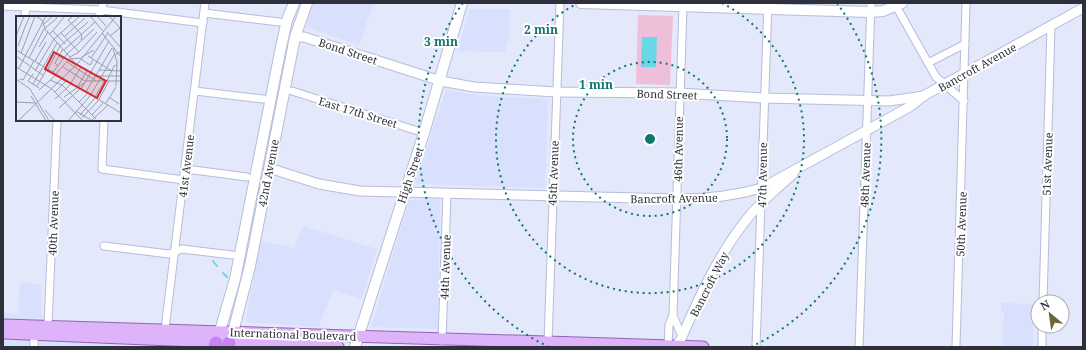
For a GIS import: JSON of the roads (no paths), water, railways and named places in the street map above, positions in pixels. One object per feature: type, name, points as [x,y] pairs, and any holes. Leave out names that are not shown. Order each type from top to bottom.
[{"type":"main road","name":"42nd Avenue","points":[[228,342],[235,279],[280,52],[287,20],[294,3]]},
{"type":"main road","name":"42nd Avenue","points":[[228,342],[250,266],[295,37],[307,3]]},
{"type":"main road","name":"High Street","points":[[356,342],[424,133],[462,3]]},
{"type":"main road","points":[[581,3],[682,6],[870,8],[883,12],[899,4]]},
{"type":"main road","points":[[280,52],[287,39],[295,37]]},
{"type":"main road","points":[[266,123],[269,137],[265,161],[269,168]]},
{"type":"main road","name":"International Boulevard","points":[[3,325],[165,329],[228,342],[338,347]]},
{"type":"main road","name":"International Boulevard","points":[[3,333],[34,334],[125,343],[442,340],[703,347]]},
{"type":"street","name":"41st Avenue","points":[[165,329],[176,252],[205,3]]},
{"type":"street","name":"45th Avenue","points":[[548,342],[560,3]]},
{"type":"street","name":"50th Avenue","points":[[956,347],[966,3]]},
{"type":"street","points":[[899,4],[936,77],[964,101]]},
{"type":"street","points":[[3,6],[26,5],[101,10],[202,23]]},
{"type":"street","points":[[25,16],[26,5]]},
{"type":"street","name":"46th Avenue","points":[[673,347],[669,325],[673,316],[682,6]]},
{"type":"street","name":"47th Avenue","points":[[756,347],[768,6]]},
{"type":"street","name":"48th Avenue","points":[[859,347],[870,8]]},
{"type":"street","name":"Bancroft Avenue","points":[[269,168],[338,188],[404,192],[553,197],[677,199],[722,197],[762,188],[911,106],[925,95],[1083,8]]},
{"type":"street","points":[[204,13],[279,22]]},
{"type":"street","name":"51st Avenue","points":[[1043,294],[1051,26]]},
{"type":"street","name":"Bond Street","points":[[295,37],[304,37],[440,80],[474,87],[556,92],[679,93],[764,98],[889,101],[925,95]]},
{"type":"street","points":[[928,63],[965,44]]},
{"type":"street","points":[[195,91],[263,100]]},
{"type":"street","name":"East 17th Street","points":[[292,91],[424,133]]},
{"type":"street","name":"40th Avenue","points":[[48,325],[57,121]]},
{"type":"street","points":[[104,121],[102,169],[184,180]]},
{"type":"street","name":"Bancroft Way","points":[[682,336],[722,256],[744,223],[805,164]]},
{"type":"street","points":[[186,168],[247,178]]},
{"type":"street","name":"44th Avenue","points":[[442,340],[447,193]]},
{"type":"street","points":[[104,246],[169,254],[182,249],[232,255]]},
{"type":"street","name":"46th Avenue","points":[[673,316],[682,336]]},
{"type":"street","points":[[34,334],[34,347]]},
{"type":"street","points":[[1042,334],[1042,347]]},
{"type":"street","points":[[673,347],[682,336]]},
{"type":"water","points":[[642,37],[657,37],[656,67],[641,67]]},
{"type":"waterway","points":[[213,261],[217,266]]},
{"type":"waterway","points":[[223,273],[227,277]]}]
